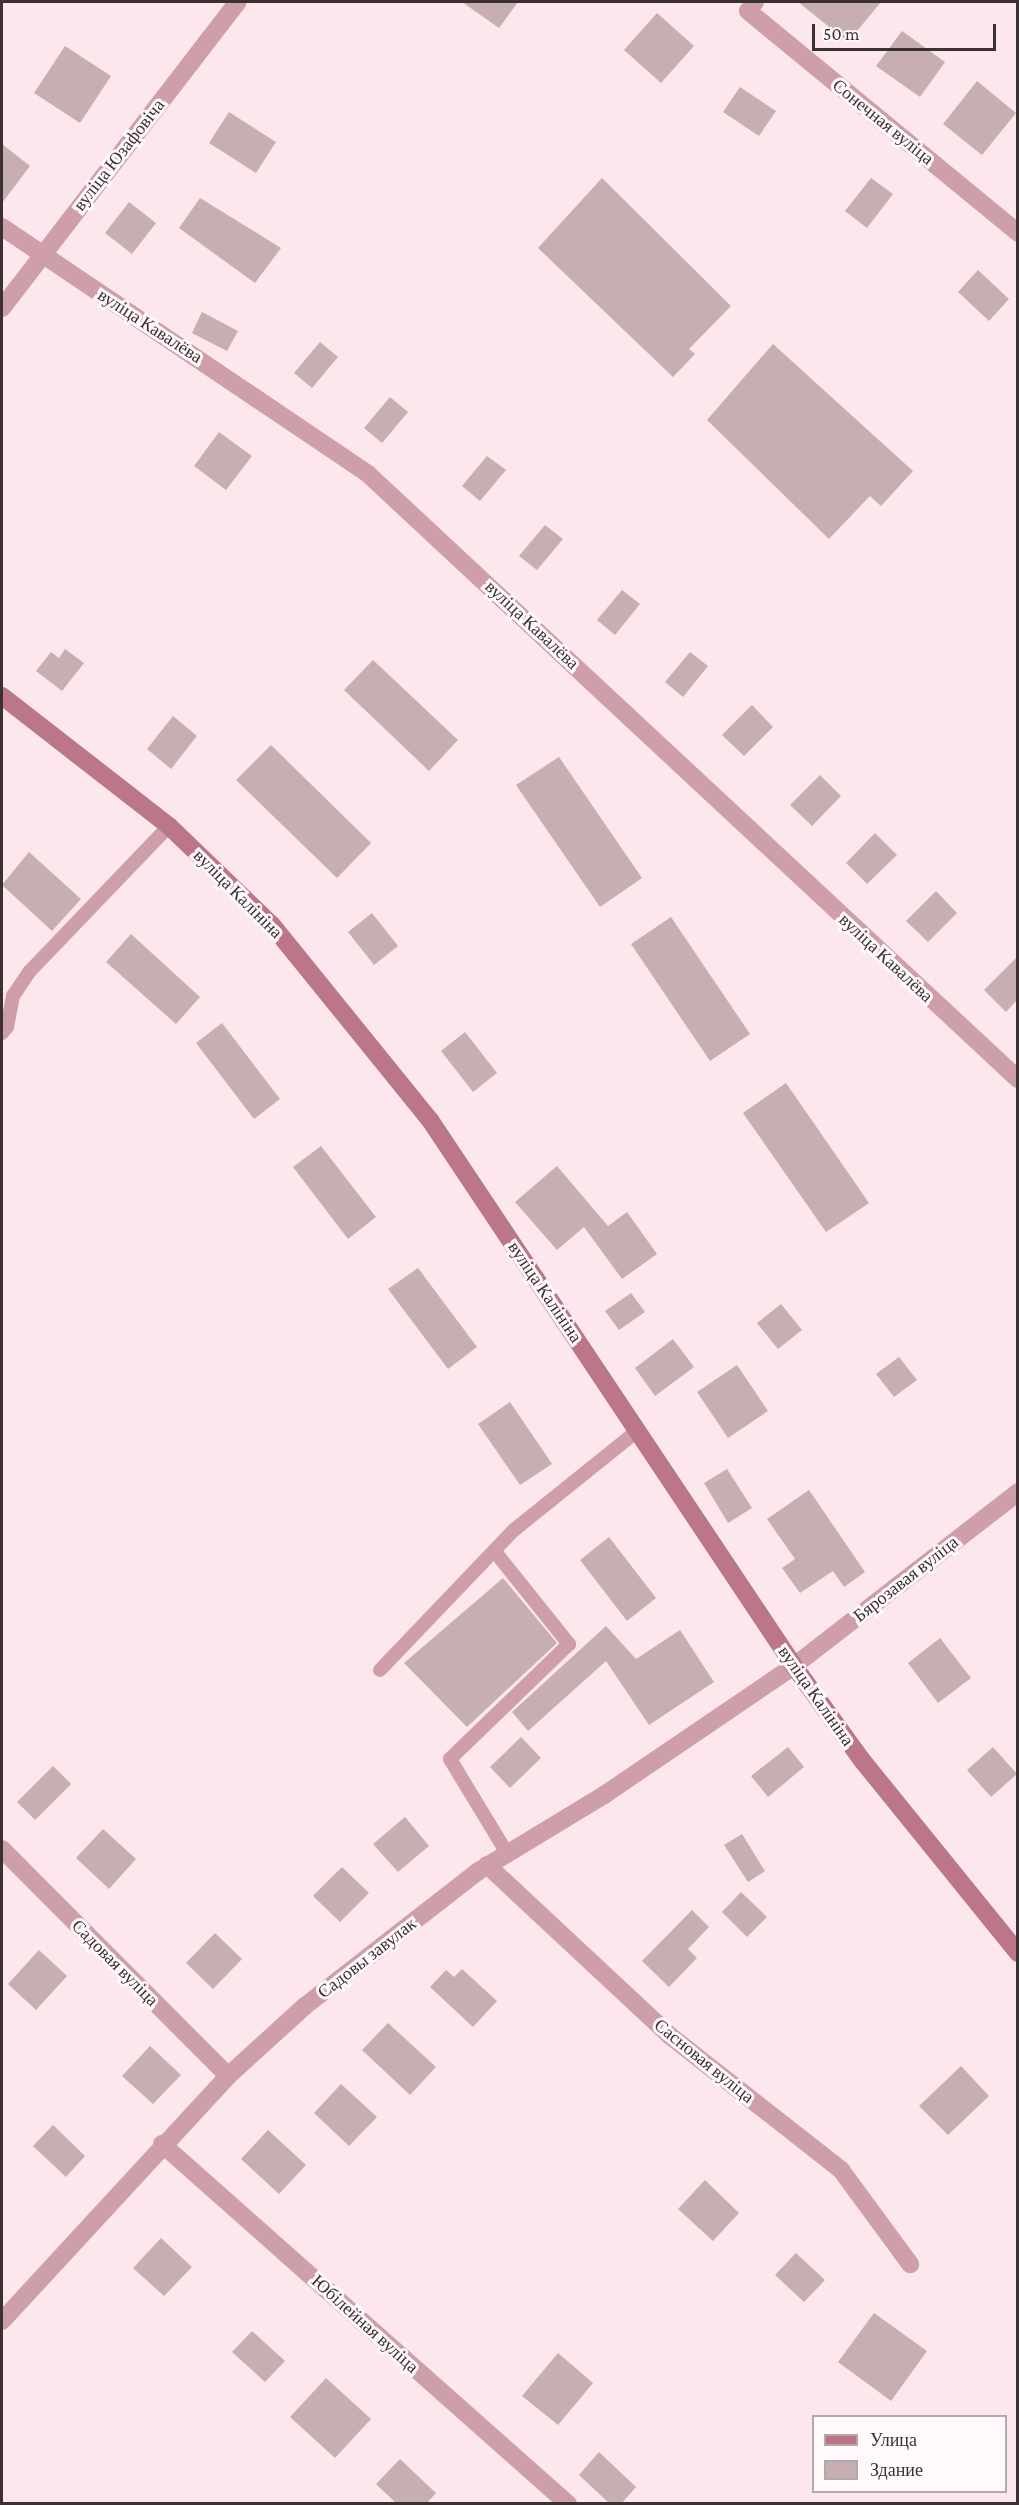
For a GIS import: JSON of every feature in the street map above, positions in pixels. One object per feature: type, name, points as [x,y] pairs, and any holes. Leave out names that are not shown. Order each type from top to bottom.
[{"type":"street","name":"вуліца Юзафовіча","points":[[2,308],[238,2]]},
{"type":"street","name":"Сонечная вуліца","points":[[751,6],[1017,233]]},
{"type":"street","name":"вуліца Кавалёва","points":[[2,227],[40,256],[194,354],[368,474],[1017,1079]]},
{"type":"street","name":"вуліца Калініна","points":[[2,696],[169,826],[272,926],[430,1120],[794,1666],[861,1759],[1017,1953]]},
{"type":"street","name":"Бярозавая вуліца","points":[[794,1666],[1017,1492]]},
{"type":"street","name":"Садовы завулак","points":[[2,2321],[162,2144],[228,2076],[305,2006],[487,1866],[604,1795],[794,1666]]},
{"type":"street","name":"Садовая вуліца","points":[[2,1849],[228,2076]]},
{"type":"street","name":"Сасновая вуліца","points":[[487,1866],[669,2036],[841,2170],[910,2265]]},
{"type":"street","name":"Юбілейная вуліца","points":[[162,2144],[568,2504]]},
{"type":"lane","points":[[2,1033],[7,1027],[13,996],[30,971],[169,826]]},
{"type":"lane","points":[[380,1670],[496,1553],[514,1530],[636,1432]]},
{"type":"lane","points":[[496,1553],[569,1644],[450,1760],[507,1853]]},
{"type":"building","points":[[462,2],[518,2],[499,28]]},
{"type":"building","points":[[798,2],[881,2],[848,42]]},
{"type":"building","points":[[657,13],[694,46],[661,83],[624,50]]},
{"type":"building","points":[[902,31],[945,62],[920,97],[876,66]]},
{"type":"building","points":[[65,46],[111,76],[80,123],[34,93]]},
{"type":"building","points":[[977,81],[1016,113],[982,155],[943,124]]},
{"type":"building","points":[[740,87],[776,111],[759,136],[723,112]]},
{"type":"building","points":[[229,112],[276,142],[256,173],[209,143]]},
{"type":"building","points":[[2,144],[30,166],[2,203]]},
{"type":"building","points":[[602,178],[731,306],[689,349],[695,354],[673,377],[538,248]]},
{"type":"building","points":[[871,178],[893,194],[867,228],[845,211]]},
{"type":"building","points":[[200,198],[281,248],[255,283],[179,228]]},
{"type":"building","points":[[129,202],[156,223],[132,254],[105,233]]},
{"type":"building","points":[[978,270],[1009,299],[989,321],[958,292]]},
{"type":"building","points":[[202,312],[238,331],[227,351],[192,333]]},
{"type":"building","points":[[320,342],[338,357],[312,388],[294,373]]},
{"type":"building","points":[[773,344],[913,471],[881,506],[870,496],[829,539],[707,420]]},
{"type":"building","points":[[390,397],[408,412],[382,443],[364,428]]},
{"type":"building","points":[[219,432],[252,456],[226,490],[194,466]]},
{"type":"building","points":[[487,456],[506,470],[480,501],[462,486]]},
{"type":"building","points":[[545,525],[563,539],[537,570],[519,556]]},
{"type":"building","points":[[622,590],[640,604],[615,635],[597,620]]},
{"type":"building","points":[[65,649],[84,663],[62,691],[36,671],[51,652],[59,658]]},
{"type":"building","points":[[690,652],[708,666],[683,697],[665,682]]},
{"type":"building","points":[[373,660],[458,740],[429,771],[344,690]]},
{"type":"building","points":[[752,705],[773,727],[744,756],[722,735]]},
{"type":"building","points":[[173,716],[197,736],[171,769],[147,749]]},
{"type":"building","points":[[271,745],[371,843],[337,878],[236,780]]},
{"type":"building","points":[[559,757],[642,878],[600,907],[516,785]]},
{"type":"building","points":[[820,775],[841,796],[812,826],[790,805]]},
{"type":"building","points":[[875,833],[897,855],[867,884],[846,863]]},
{"type":"building","points":[[29,852],[81,899],[52,931],[2,885]]},
{"type":"building","points":[[936,891],[957,913],[928,942],[906,921]]},
{"type":"building","points":[[372,913],[398,946],[374,965],[348,932]]},
{"type":"building","points":[[671,917],[750,1034],[710,1061],[631,944]]},
{"type":"building","points":[[131,934],[200,997],[176,1024],[106,962]]},
{"type":"building","points":[[1017,957],[1017,1000],[1006,1012],[984,990]]},
{"type":"building","points":[[222,1023],[280,1099],[254,1119],[196,1043]]},
{"type":"building","points":[[465,1032],[497,1073],[473,1092],[441,1051]]},
{"type":"building","points":[[786,1083],[869,1203],[826,1232],[743,1113]]},
{"type":"building","points":[[321,1146],[376,1217],[348,1239],[293,1167]]},
{"type":"building","points":[[557,1166],[608,1226],[627,1212],[657,1254],[622,1279],[584,1227],[557,1250],[515,1202]]},
{"type":"building","points":[[418,1268],[477,1347],[448,1369],[388,1289]]},
{"type":"building","points":[[631,1293],[645,1312],[619,1330],[605,1311]]},
{"type":"building","points":[[781,1304],[802,1330],[778,1349],[757,1323]]},
{"type":"building","points":[[673,1339],[694,1367],[655,1396],[635,1368]]},
{"type":"building","points":[[899,1357],[917,1380],[894,1397],[876,1374]]},
{"type":"building","points":[[737,1365],[768,1411],[728,1438],[697,1392]]},
{"type":"building","points":[[510,1402],[552,1464],[520,1485],[478,1424]]},
{"type":"building","points":[[727,1469],[752,1508],[728,1523],[704,1483]]},
{"type":"building","points":[[809,1490],[865,1572],[844,1587],[833,1571],[800,1593],[782,1568],[795,1559],[767,1519]]},
{"type":"building","points":[[609,1537],[656,1598],[627,1621],[580,1560]]},
{"type":"building","points":[[503,1578],[557,1643],[467,1727],[404,1663]]},
{"type":"building","points":[[606,1626],[636,1659],[680,1630],[714,1682],[649,1725],[606,1661],[528,1731],[512,1712]]},
{"type":"building","points":[[940,1638],[971,1678],[938,1703],[908,1663]]},
{"type":"building","points":[[521,1737],[541,1758],[510,1788],[490,1767]]},
{"type":"building","points":[[788,1747],[804,1767],[768,1797],[751,1776]]},
{"type":"building","points":[[993,1747],[1017,1774],[991,1797],[967,1770]]},
{"type":"building","points":[[53,1766],[71,1784],[35,1820],[17,1802]]},
{"type":"building","points":[[405,1817],[429,1846],[398,1872],[373,1844]]},
{"type":"building","points":[[103,1829],[136,1859],[109,1889],[76,1858]]},
{"type":"building","points":[[742,1834],[765,1871],[748,1882],[724,1845]]},
{"type":"building","points":[[342,1867],[369,1893],[340,1922],[313,1896]]},
{"type":"building","points":[[741,1892],[767,1917],[747,1937],[722,1912]]},
{"type":"building","points":[[692,1910],[709,1927],[688,1949],[697,1958],[669,1987],[642,1961]]},
{"type":"building","points":[[215,1933],[242,1959],[213,1989],[186,1963]]},
{"type":"building","points":[[39,1950],[67,1976],[36,2010],[8,1984]]},
{"type":"building","points":[[462,1969],[497,2001],[473,2027],[430,1987],[446,1970],[454,1977]]},
{"type":"building","points":[[388,2023],[436,2067],[410,2095],[362,2050]]},
{"type":"building","points":[[150,2046],[181,2075],[153,2104],[122,2076]]},
{"type":"building","points":[[961,2066],[989,2096],[948,2135],[919,2106]]},
{"type":"building","points":[[341,2084],[377,2117],[349,2146],[314,2113]]},
{"type":"building","points":[[53,2125],[85,2156],[66,2177],[33,2146]]},
{"type":"building","points":[[268,2130],[306,2165],[279,2194],[241,2159]]},
{"type":"building","points":[[705,2180],[739,2213],[713,2241],[678,2209]]},
{"type":"building","points":[[161,2238],[192,2267],[164,2296],[133,2268]]},
{"type":"building","points":[[796,2253],[825,2280],[804,2302],[775,2275]]},
{"type":"building","points":[[874,2313],[927,2351],[891,2401],[838,2362]]},
{"type":"building","points":[[252,2331],[285,2361],[265,2382],[232,2352]]},
{"type":"building","points":[[558,2353],[593,2383],[558,2425],[522,2396]]},
{"type":"building","points":[[326,2378],[371,2419],[335,2458],[290,2417]]},
{"type":"building","points":[[599,2452],[636,2487],[621,2504],[610,2504],[579,2475]]},
{"type":"building","points":[[400,2459],[436,2493],[426,2504],[397,2504],[376,2484]]}]
